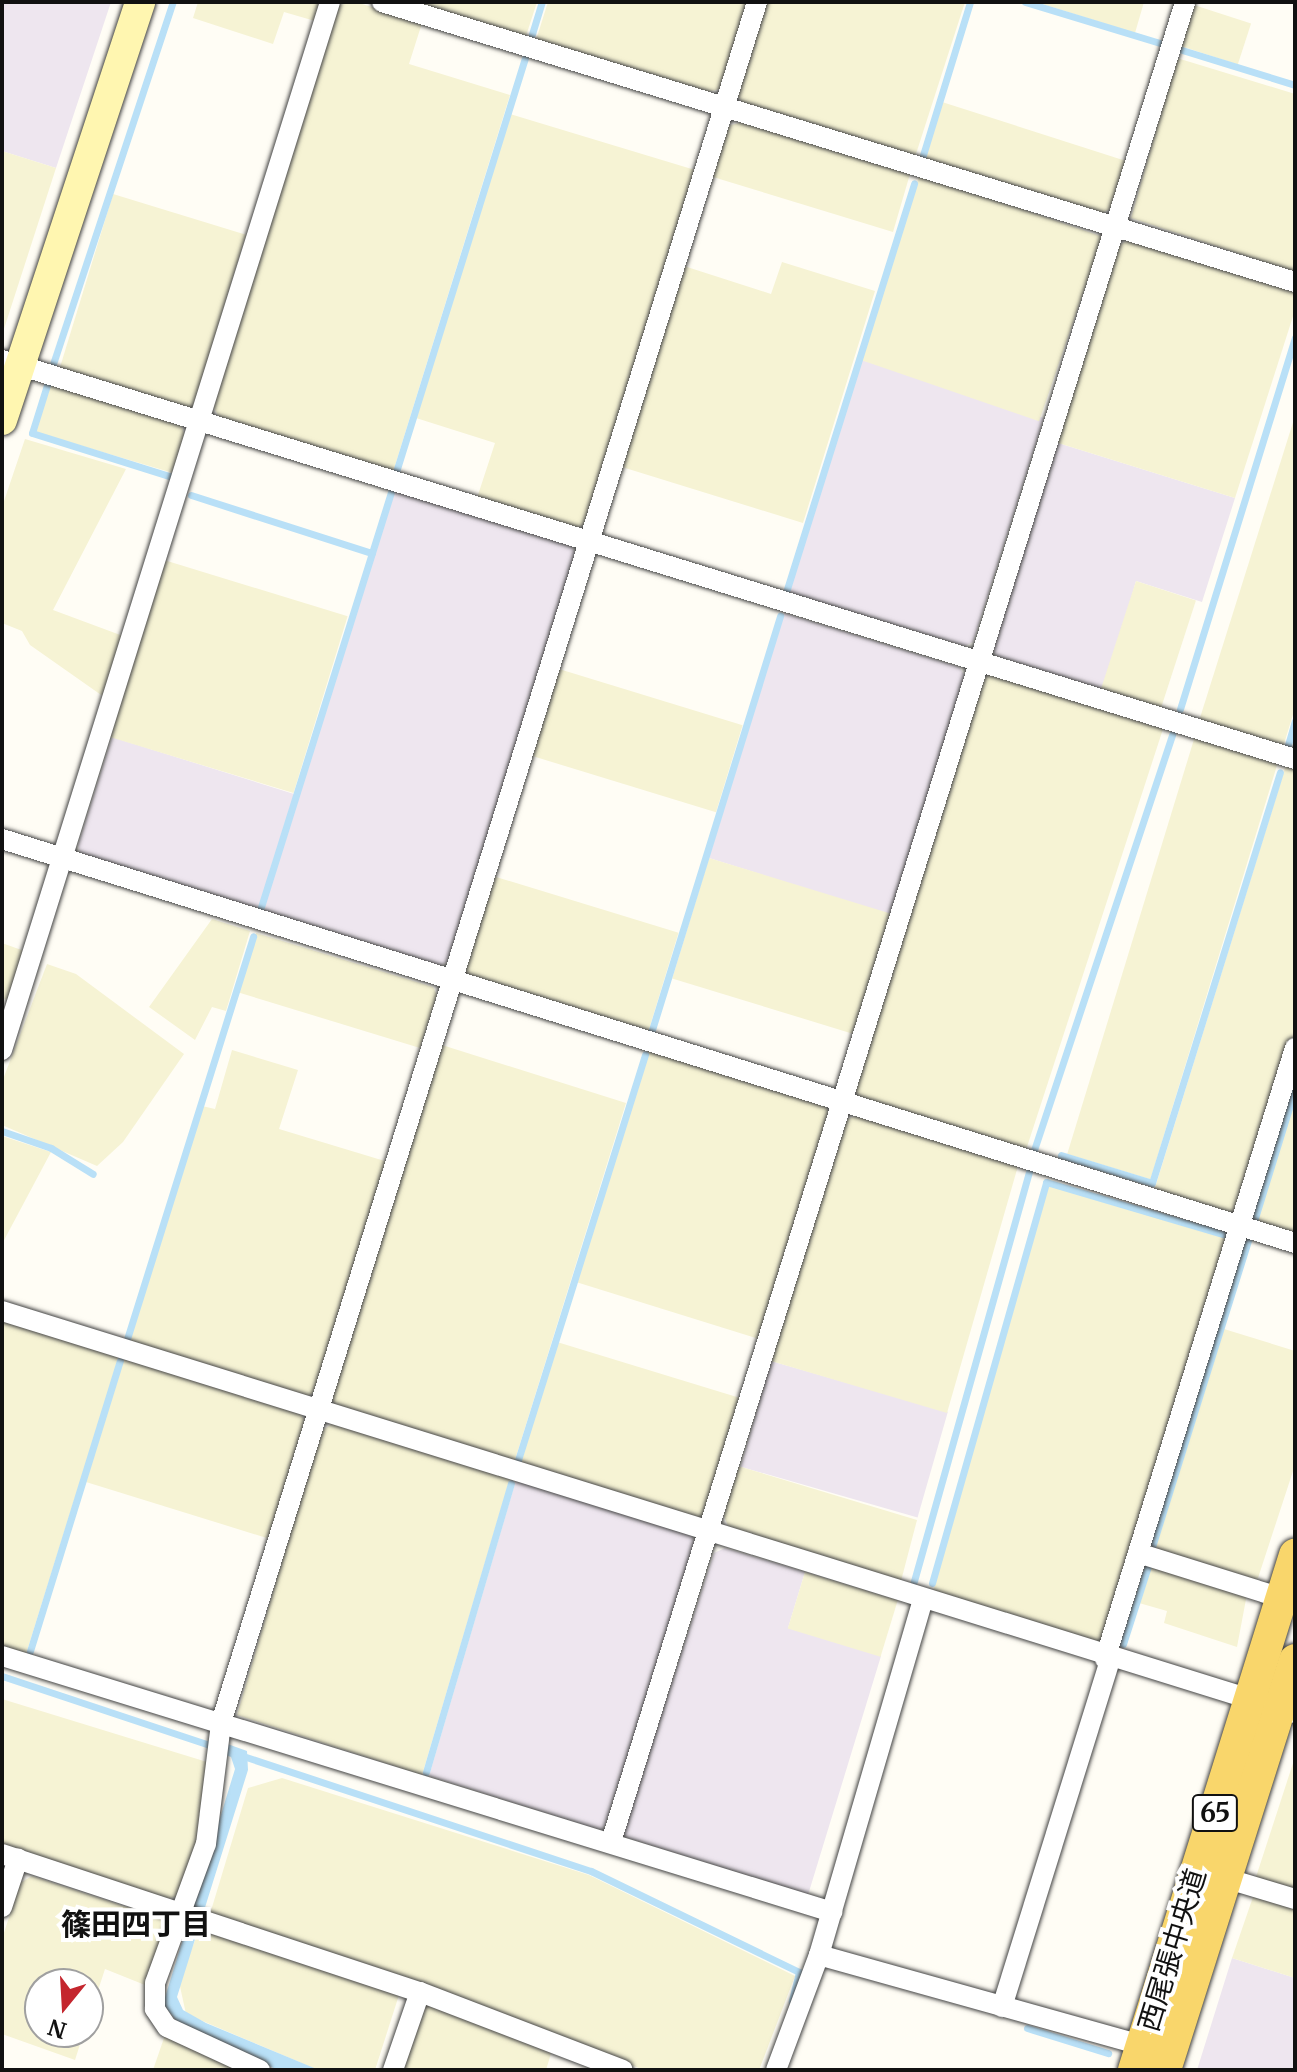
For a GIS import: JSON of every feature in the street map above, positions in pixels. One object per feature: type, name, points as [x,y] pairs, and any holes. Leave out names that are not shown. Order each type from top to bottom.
[{"type":"main road","name":"西尾張中央道","points":[[1165,2070],[1275,1709],[1282,1598],[1295,1555]]},
{"type":"main road","name":"西尾張中央道","points":[[1138,2057],[1295,1660]]},
{"type":"street","points":[[2,420],[11,363],[140,2]]},
{"type":"street","points":[[2,1050],[330,2]]},
{"type":"street","points":[[382,2],[1295,282]]},
{"type":"street","points":[[260,2070],[167,2027],[155,2009],[155,1983],[191,1915],[206,1844],[217,1738],[449,983],[757,2]]},
{"type":"street","points":[[611,1842],[1185,2]]},
{"type":"street","points":[[11,363],[1295,759]]},
{"type":"street","points":[[2,839],[449,983],[1295,1243]]},
{"type":"street","points":[[1002,2007],[1138,1553],[1295,1048]]},
{"type":"street","points":[[2,1311],[708,1531],[922,1602],[1275,1709]]},
{"type":"street","points":[[1138,1553],[1282,1598]]},
{"type":"street","points":[[776,2070],[819,1955],[922,1602]]},
{"type":"street","points":[[2,1656],[217,1738],[611,1842],[832,1912]]},
{"type":"street","points":[[2,1907],[10,1856],[420,1992],[623,2070]]},
{"type":"street","points":[[1225,1878],[1295,1899]]},
{"type":"street","points":[[819,1955],[1002,2007],[1138,2057]]},
{"type":"street","points":[[393,2070],[420,1992]]},
{"type":"shaded area","points":[[2,2],[111,2],[56,168],[2,151]]},
{"type":"shaded area","points":[[198,2],[321,2],[315,21],[284,12],[273,44],[193,18]]},
{"type":"shaded area","points":[[356,2],[422,23],[409,64],[510,95],[393,472],[220,419],[213,406],[339,5]]},
{"type":"shaded area","points":[[415,2],[537,2],[526,36]]},
{"type":"shaded area","points":[[548,2],[747,2],[720,89],[708,92],[536,40]]},
{"type":"shaded area","points":[[765,2],[965,2],[915,157],[743,103],[736,94]]},
{"type":"shaded area","points":[[1036,2],[1144,2],[1135,33]]},
{"type":"shaded area","points":[[1194,5],[1251,24],[1238,64],[1181,46]]},
{"type":"shaded area","points":[[1177,58],[1295,94],[1295,272],[1131,218]]},
{"type":"shaded area","points":[[942,102],[1126,161],[1110,209],[1100,214],[924,159]]},
{"type":"shaded area","points":[[510,114],[695,170],[586,523],[576,529],[477,498],[495,443],[416,418]]},
{"type":"shaded area","points":[[742,122],[910,174],[893,232],[713,177],[728,126]]},
{"type":"shaded area","points":[[2,151],[56,168],[2,335]]},
{"type":"shaded area","points":[[920,174],[1102,237],[1039,421],[857,358]]},
{"type":"shaded area","points":[[113,194],[246,235],[193,409],[60,368]]},
{"type":"shaded area","points":[[1130,239],[1295,289],[1295,310],[1235,498],[1055,442],[1118,246]]},
{"type":"shaded area","points":[[782,262],[875,291],[803,523],[622,467],[684,266],[771,294]]},
{"type":"shaded area","points":[[862,360],[1044,418],[973,642],[965,646],[788,593]]},
{"type":"shaded area","points":[[51,383],[180,423],[185,436],[173,473],[35,432]]},
{"type":"shaded area","points":[[1295,416],[1295,708],[1283,747],[1199,721]]},
{"type":"shaded area","points":[[25,439],[126,469],[53,610],[123,636],[104,697],[30,645],[22,631],[2,623],[2,507]]},
{"type":"shaded area","points":[[1055,442],[1235,498],[1202,602],[1136,581],[1105,690],[996,656],[990,647]]},
{"type":"shaded area","points":[[393,490],[571,545],[576,555],[448,961],[439,967],[263,912]]},
{"type":"shaded area","points":[[164,560],[348,616],[294,793],[110,737]]},
{"type":"shaded area","points":[[1136,581],[1196,600],[1161,708],[1101,688]]},
{"type":"shaded area","points":[[784,613],[959,667],[965,676],[890,915],[709,858]]},
{"type":"shaded area","points":[[559,669],[743,725],[716,812],[532,756]]},
{"type":"shaded area","points":[[989,674],[1163,729],[1026,1150],[857,1096],[855,1088],[981,681]]},
{"type":"shaded area","points":[[1195,736],[1278,761],[1150,1179],[1067,1154]]},
{"type":"shaded area","points":[[112,737],[294,794],[258,910],[81,857],[78,845]]},
{"type":"shaded area","points":[[1286,765],[1295,768],[1295,1031],[1233,1214],[1154,1191]]},
{"type":"shaded area","points":[[709,858],[894,914],[857,1035],[672,978]]},
{"type":"shaded area","points":[[493,876],[679,933],[649,1030],[463,974]]},
{"type":"shaded area","points":[[212,919],[250,931],[226,1011],[212,1007],[195,1040],[149,1007]]},
{"type":"shaded area","points":[[256,933],[433,987],[437,995],[420,1048],[237,992]]},
{"type":"shaded area","points":[[2,943],[27,952],[11,1001],[2,998]]},
{"type":"shaded area","points":[[47,964],[76,974],[184,1054],[123,1142],[97,1166],[2,1125],[2,1082]]},
{"type":"shaded area","points":[[442,1045],[626,1103],[514,1463],[335,1406],[331,1397]]},
{"type":"shaded area","points":[[232,1050],[298,1070],[279,1129],[388,1162],[316,1391],[305,1398],[129,1343],[202,1106],[215,1109]]},
{"type":"shaded area","points":[[648,1051],[825,1104],[829,1114],[759,1339],[576,1282]]},
{"type":"shaded area","points":[[1295,1099],[1295,1234],[1257,1222]]},
{"type":"shaded area","points":[[855,1116],[1018,1166],[947,1413],[771,1361],[846,1120]]},
{"type":"shaded area","points":[[2,1136],[51,1152],[2,1244]]},
{"type":"shaded area","points":[[1048,1183],[1230,1238],[1102,1641],[1094,1643],[933,1592]]},
{"type":"shaded area","points":[[2,1320],[119,1357],[26,1654],[2,1647]]},
{"type":"shaded area","points":[[1224,1329],[1295,1351],[1295,1465],[1258,1578],[1250,1582],[1154,1552]]},
{"type":"shaded area","points":[[557,1342],[743,1399],[705,1521],[520,1464]]},
{"type":"shaded area","points":[[124,1359],[300,1413],[307,1424],[270,1539],[86,1482]]},
{"type":"shaded area","points":[[771,1361],[948,1412],[918,1517],[741,1467]]},
{"type":"shaded area","points":[[333,1423],[510,1478],[422,1775],[237,1715],[320,1432]]},
{"type":"shaded area","points":[[738,1466],[917,1520],[901,1581],[729,1528],[723,1514]]},
{"type":"shaded area","points":[[516,1480],[692,1535],[696,1548],[603,1831],[429,1776]]},
{"type":"shaded area","points":[[725,1548],[805,1572],[788,1628],[881,1656],[808,1895],[622,1836],[714,1553]]},
{"type":"shaded area","points":[[1151,1563],[1247,1594],[1237,1647],[1164,1623],[1167,1611],[1139,1603]]},
{"type":"shaded area","points":[[805,1572],[898,1600],[881,1657],[788,1628]]},
{"type":"shaded area","points":[[2,1699],[207,1762],[209,1804],[183,1895],[166,1899],[2,1845]]},
{"type":"shaded area","points":[[1295,1757],[1295,1893],[1255,1880]]},
{"type":"shaded area","points":[[282,1778],[589,1875],[795,1976],[759,2070],[644,2070],[448,1993],[210,1914],[248,1788]]},
{"type":"shaded area","points":[[32,1876],[160,1918],[167,1932],[145,1985],[105,1969],[104,1972],[104,1968],[24,1968],[24,2042],[2,2034],[2,1939],[20,1883]]},
{"type":"shaded area","points":[[1254,1894],[1295,1906],[1295,1978],[1232,1958]]},
{"type":"shaded area","points":[[199,1930],[399,1995],[375,2070],[318,2070],[186,2014],[179,1982]]},
{"type":"shaded area","points":[[1232,1958],[1295,1978],[1295,2070],[1197,2070]]},
{"type":"shaded area","points":[[425,2000],[553,2047],[546,2070],[400,2070]]},
{"type":"shaded area","points":[[165,2035],[245,2070],[153,2070]]},
{"type":"shaded area","points":[[41,2048],[79,2048],[75,2060]]},
{"type":"water","points":[[222,1742],[247,1751],[248,1770],[177,1997],[183,2010],[206,2023],[319,2070],[278,2070],[183,2029],[163,2004],[235,1769],[231,1757],[218,1752]]},
{"type":"waterway","points":[[53,364],[173,2]]},
{"type":"waterway","points":[[532,34],[542,2]]},
{"type":"waterway","points":[[923,155],[970,2]]},
{"type":"waterway","points":[[1025,2],[1160,43]]},
{"type":"waterway","points":[[1182,50],[1295,85]]},
{"type":"waterway","points":[[396,472],[525,59]]},
{"type":"waterway","points":[[787,589],[914,183]]},
{"type":"waterway","points":[[1180,709],[1295,337]]},
{"type":"waterway","points":[[47,385],[32,433],[169,476]]},
{"type":"waterway","points":[[261,907],[391,492]]},
{"type":"waterway","points":[[191,495],[372,553]]},
{"type":"waterway","points":[[651,1033],[780,615]]},
{"type":"waterway","points":[[1288,745],[1295,721]]},
{"type":"waterway","points":[[1034,1150],[1172,734]]},
{"type":"waterway","points":[[1061,1155],[1152,1183],[1280,772]]},
{"type":"waterway","points":[[127,1339],[253,936]]},
{"type":"waterway","points":[[518,1460],[645,1054]]},
{"type":"waterway","points":[[1255,1218],[1295,1089]]},
{"type":"waterway","points":[[2,1131],[51,1148],[93,1174]]},
{"type":"waterway","points":[[914,1581],[1029,1171]]},
{"type":"waterway","points":[[932,1583],[1046,1182],[1226,1235]]},
{"type":"waterway","points":[[1152,1547],[1248,1240]]},
{"type":"waterway","points":[[30,1651],[120,1361]]},
{"type":"waterway","points":[[426,1772],[511,1483]]},
{"type":"waterway","points":[[1123,1644],[1148,1566]]},
{"type":"waterway","points":[[2,1676],[216,1747]]},
{"type":"waterway","points":[[243,1756],[591,1871],[799,1972],[792,2001]]},
{"type":"waterway","points":[[1027,2028],[1108,2053]]},
{"type":"district","name":"篠田四丁目","points":[[136,1924]]}]
